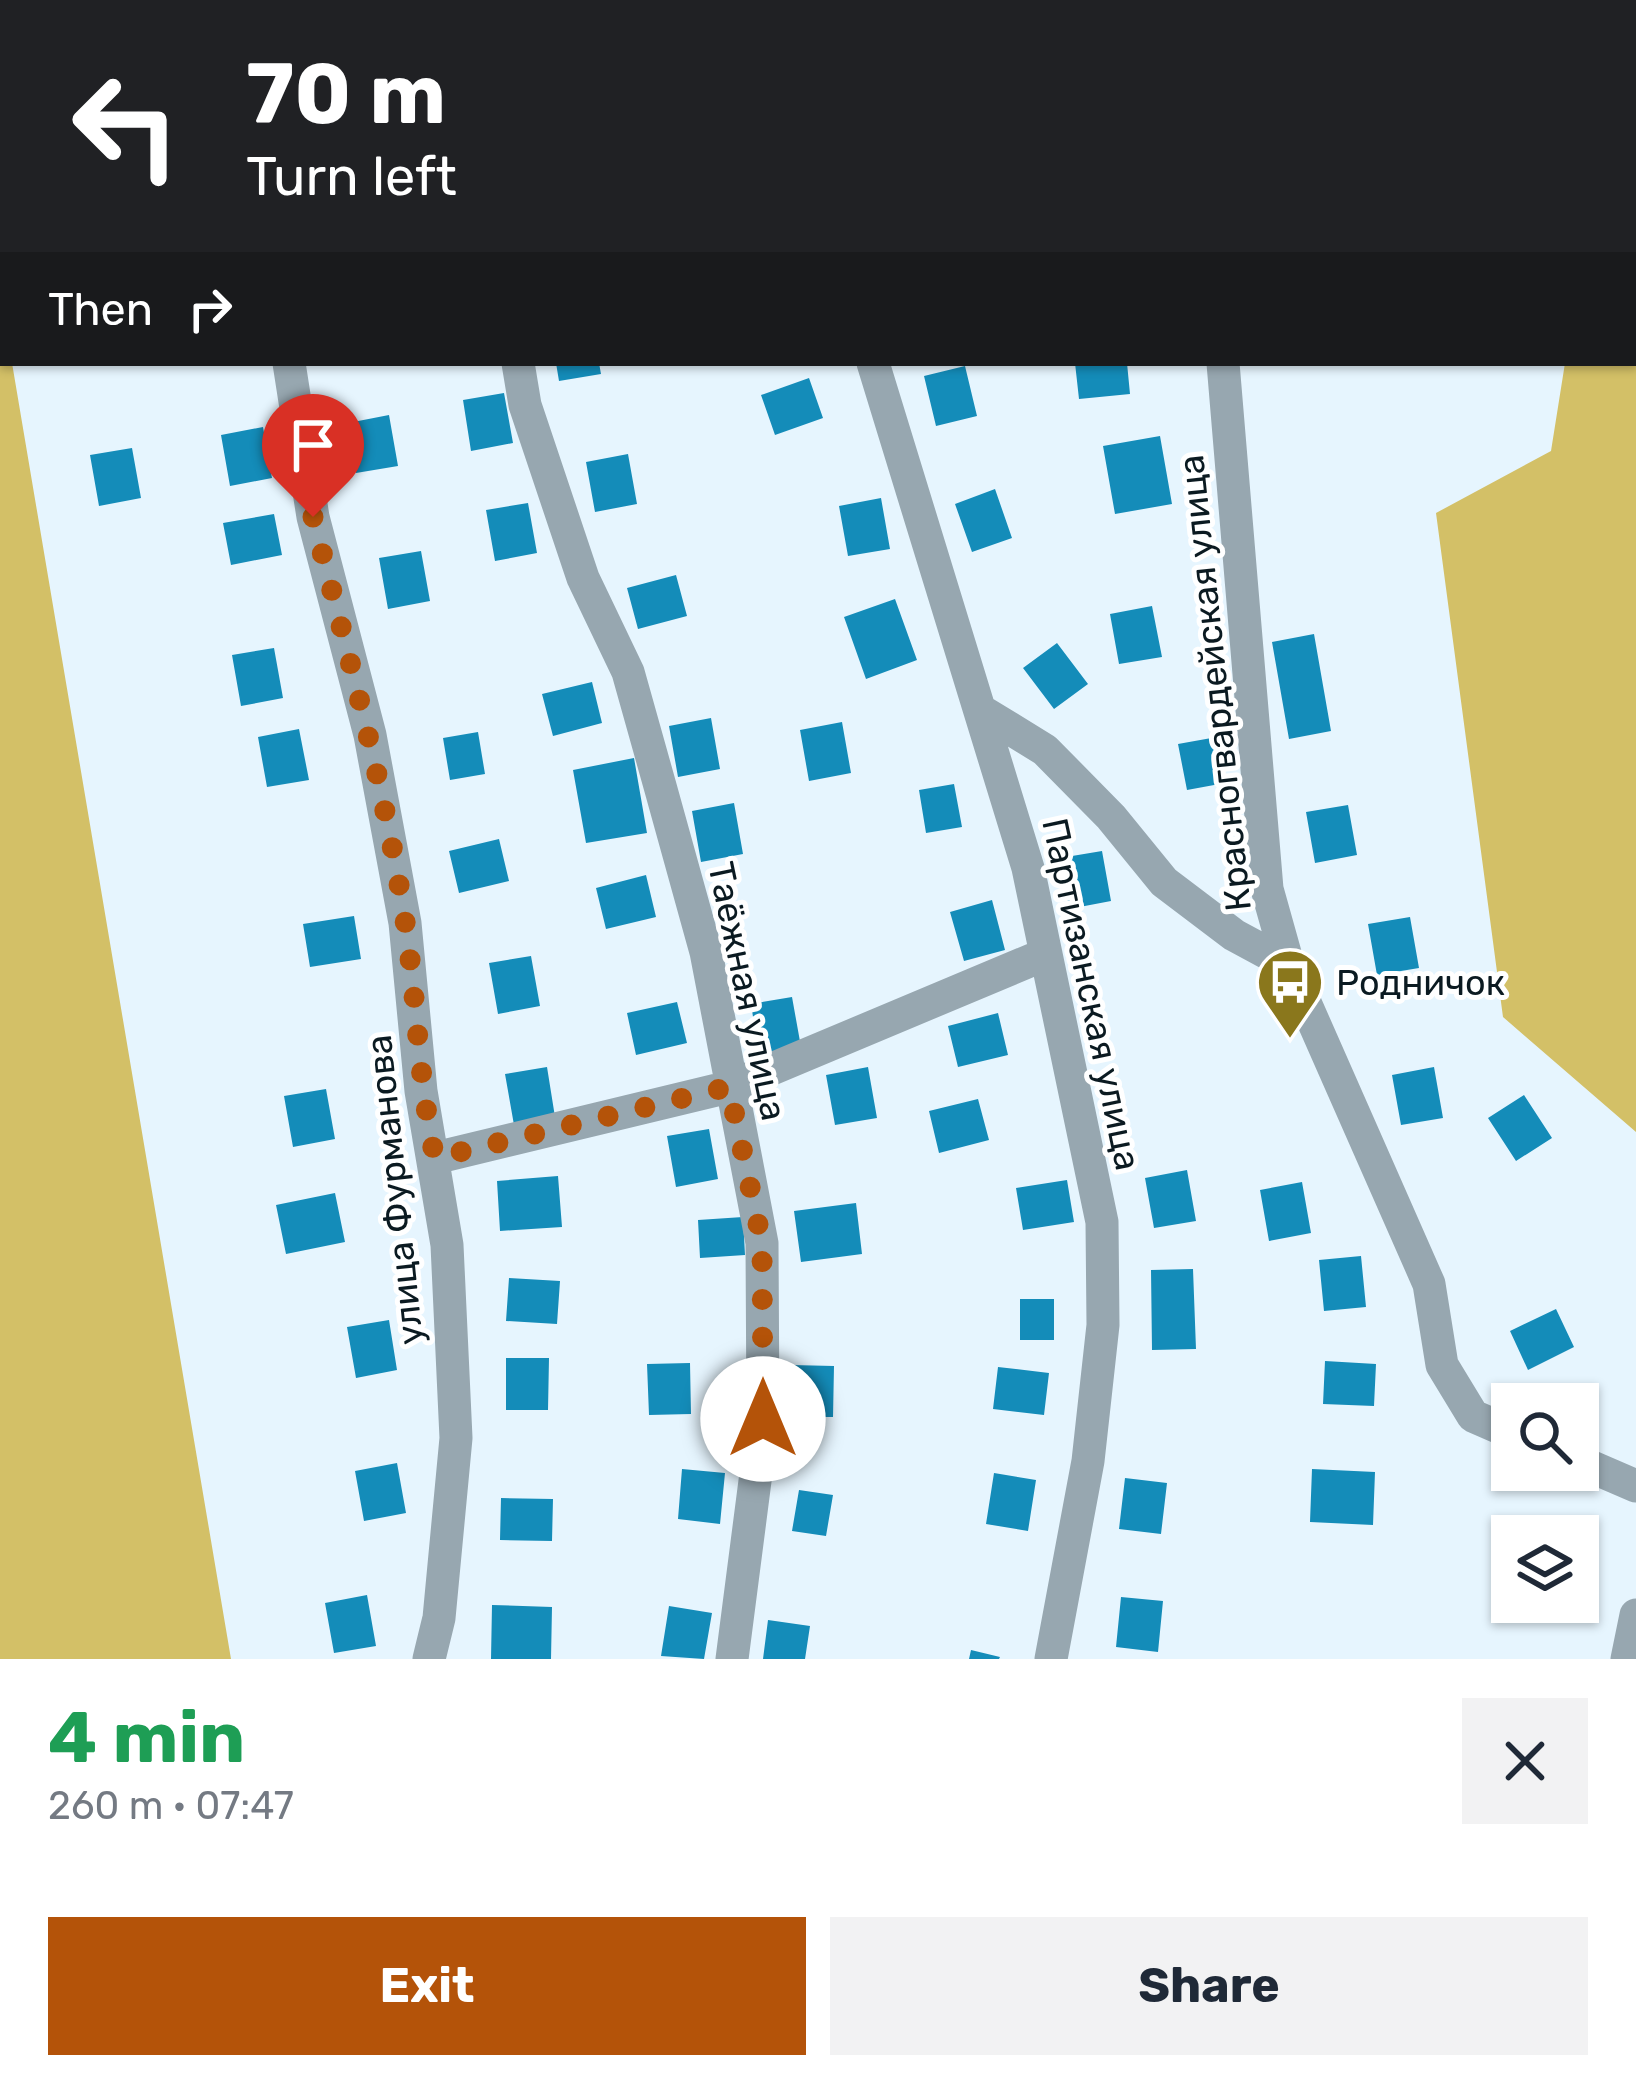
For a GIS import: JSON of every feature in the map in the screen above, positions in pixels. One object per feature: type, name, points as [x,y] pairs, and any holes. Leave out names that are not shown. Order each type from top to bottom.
[{"type":"street","name":"улица Фурманова","points":[[289,366],[313,517],[370,735],[401,900],[421,1091],[446,1245],[456,1438],[440,1618],[429,1659]]},
{"type":"street","name":"Таёжная улица","points":[[518,366],[525,405],[584,578],[628,672],[706,952],[762,1243],[763,1397],[732,1659]]},
{"type":"street","name":"Партизанская улица","points":[[874,366],[1028,868],[1102,1222],[1102,1305],[1088,1461],[1051,1659]]},
{"type":"street","name":"Красногвардейская улица","points":[[1223,366],[1267,889],[1288,964],[1429,1284],[1442,1365],[1473,1416],[1491,1424]]},
{"type":"street","points":[[983,712],[1045,750],[1164,882],[1234,934],[1288,964]]},
{"type":"street","points":[[435,1158],[729,1087],[1046,954]]},
{"type":"street","points":[[1599,1470],[1636,1486]]},
{"type":"street","points":[[1627,1659],[1636,1615]]},
{"type":"shaded area","points":[[0,366],[13,366],[231,1659],[0,1659]]},
{"type":"shaded area","points":[[1565,366],[1636,366],[1636,1132],[1503,1017],[1436,513],[1551,451]]},
{"type":"building","points":[[556,366],[600,366],[601,374],[559,381]]},
{"type":"building","points":[[965,366],[977,416],[936,426],[924,376]]},
{"type":"building","points":[[1075,366],[1127,366],[1130,394],[1079,399]]},
{"type":"building","points":[[809,378],[823,418],[775,435],[761,395]]},
{"type":"building","points":[[504,393],[513,443],[471,451],[463,400]]},
{"type":"building","points":[[389,415],[398,466],[356,473],[348,423]]},
{"type":"building","points":[[263,427],[272,478],[230,486],[221,435]]},
{"type":"building","points":[[1160,436],[1172,504],[1115,514],[1103,446]]},
{"type":"building","points":[[132,448],[141,498],[99,506],[90,455]]},
{"type":"building","points":[[628,454],[637,504],[595,512],[586,462]]},
{"type":"building","points":[[995,489],[1012,538],[972,552],[955,504]]},
{"type":"building","points":[[881,498],[890,549],[848,556],[839,506]]},
{"type":"building","points":[[528,503],[537,553],[495,561],[486,510]]},
{"type":"building","points":[[274,514],[282,555],[231,565],[223,523]]},
{"type":"building","points":[[421,551],[430,601],[388,609],[379,558]]},
{"type":"building","points":[[676,575],[687,616],[638,629],[627,588]]},
{"type":"building","points":[[895,599],[917,660],[866,679],[844,617]]},
{"type":"building","points":[[1152,606],[1162,657],[1119,664],[1110,614]]},
{"type":"building","points":[[1314,634],[1331,731],[1289,739],[1272,642]]},
{"type":"building","points":[[1057,643],[1088,684],[1054,709],[1023,668]]},
{"type":"building","points":[[274,648],[283,698],[241,706],[232,655]]},
{"type":"building","points":[[592,682],[602,723],[553,736],[542,694]]},
{"type":"building","points":[[711,718],[720,769],[678,777],[669,726]]},
{"type":"building","points":[[842,722],[851,773],[809,781],[800,730]]},
{"type":"building","points":[[299,729],[309,780],[267,787],[258,737]]},
{"type":"building","points":[[478,732],[485,774],[450,780],[443,738]]},
{"type":"building","points":[[1217,737],[1225,783],[1187,790],[1178,744]]},
{"type":"building","points":[[634,758],[647,833],[586,843],[573,770]]},
{"type":"building","points":[[954,784],[962,827],[926,833],[919,790]]},
{"type":"building","points":[[734,803],[743,854],[701,862],[692,811]]},
{"type":"building","points":[[1348,805],[1357,855],[1315,863],[1306,812]]},
{"type":"building","points":[[499,839],[509,881],[459,893],[449,851]]},
{"type":"building","points":[[1102,851],[1111,901],[1069,909],[1060,858]]},
{"type":"building","points":[[646,875],[656,917],[606,929],[596,888]]},
{"type":"building","points":[[992,900],[1005,950],[964,961],[950,912]]},
{"type":"building","points":[[354,916],[361,959],[310,967],[303,924]]},
{"type":"building","points":[[1410,917],[1419,968],[1377,975],[1368,924]]},
{"type":"building","points":[[531,956],[540,1006],[498,1014],[489,963]]},
{"type":"building","points":[[792,997],[801,1047],[759,1055],[751,1004]]},
{"type":"building","points":[[677,1002],[687,1043],[636,1055],[627,1013]]},
{"type":"building","points":[[998,1013],[1008,1055],[958,1067],[948,1026]]},
{"type":"building","points":[[547,1067],[555,1117],[514,1125],[505,1074]]},
{"type":"building","points":[[868,1067],[877,1118],[835,1125],[826,1075]]},
{"type":"building","points":[[1434,1067],[1443,1118],[1401,1125],[1392,1075]]},
{"type":"building","points":[[326,1089],[335,1139],[293,1147],[284,1096]]},
{"type":"building","points":[[1524,1095],[1552,1138],[1516,1161],[1488,1118]]},
{"type":"building","points":[[978,1099],[989,1140],[939,1153],[929,1111]]},
{"type":"building","points":[[709,1129],[718,1179],[676,1187],[667,1136]]},
{"type":"building","points":[[1187,1170],[1196,1221],[1154,1228],[1145,1178]]},
{"type":"building","points":[[558,1176],[562,1227],[500,1231],[497,1181]]},
{"type":"building","points":[[1067,1180],[1074,1222],[1023,1230],[1016,1188]]},
{"type":"building","points":[[1302,1182],[1311,1233],[1269,1241],[1260,1190]]},
{"type":"building","points":[[335,1193],[345,1242],[286,1254],[276,1205]]},
{"type":"building","points":[[856,1203],[862,1254],[801,1262],[794,1211]]},
{"type":"building","points":[[743,1217],[745,1255],[700,1258],[698,1220]]},
{"type":"building","points":[[1361,1256],[1366,1307],[1324,1311],[1319,1260]]},
{"type":"building","points":[[1193,1269],[1196,1349],[1152,1350],[1151,1270]]},
{"type":"building","points":[[509,1278],[560,1281],[557,1324],[506,1321]]},
{"type":"building","points":[[1020,1299],[1054,1299],[1054,1340],[1020,1340]]},
{"type":"building","points":[[1556,1309],[1574,1347],[1528,1370],[1510,1331]]},
{"type":"building","points":[[389,1320],[397,1370],[356,1378],[347,1327]]},
{"type":"building","points":[[506,1358],[549,1358],[548,1410],[506,1410]]},
{"type":"building","points":[[1325,1361],[1376,1364],[1374,1406],[1323,1404]]},
{"type":"building","points":[[690,1363],[691,1414],[649,1415],[647,1364]]},
{"type":"building","points":[[791,1365],[834,1366],[833,1417],[790,1417]]},
{"type":"building","points":[[998,1367],[1049,1373],[1044,1415],[993,1409]]},
{"type":"building","points":[[397,1463],[406,1513],[364,1521],[355,1471]]},
{"type":"building","points":[[682,1469],[725,1473],[720,1524],[678,1519]]},
{"type":"building","points":[[1312,1469],[1375,1472],[1373,1525],[1310,1522]]},
{"type":"building","points":[[994,1473],[1036,1480],[1028,1531],[986,1524]]},
{"type":"building","points":[[1125,1478],[1167,1483],[1161,1534],[1119,1529]]},
{"type":"building","points":[[799,1490],[833,1495],[826,1536],[792,1531]]},
{"type":"building","points":[[501,1498],[553,1499],[552,1541],[500,1540]]},
{"type":"building","points":[[367,1595],[376,1646],[334,1653],[325,1603]]},
{"type":"building","points":[[1121,1597],[1163,1601],[1158,1652],[1116,1647]]},
{"type":"building","points":[[492,1605],[552,1607],[551,1659],[491,1659]]},
{"type":"building","points":[[669,1606],[712,1613],[704,1659],[661,1656]]},
{"type":"building","points":[[768,1620],[810,1626],[805,1659],[763,1659]]},
{"type":"building","points":[[971,1650],[1000,1657],[969,1659]]},
{"type":"place","name":"Родничок","points":[[1290,1041]]},
{"type":"route","points":[[313,517],[370,735],[405,923],[421,1091],[435,1158],[729,1087],[762,1243],[763,1419]]}]
